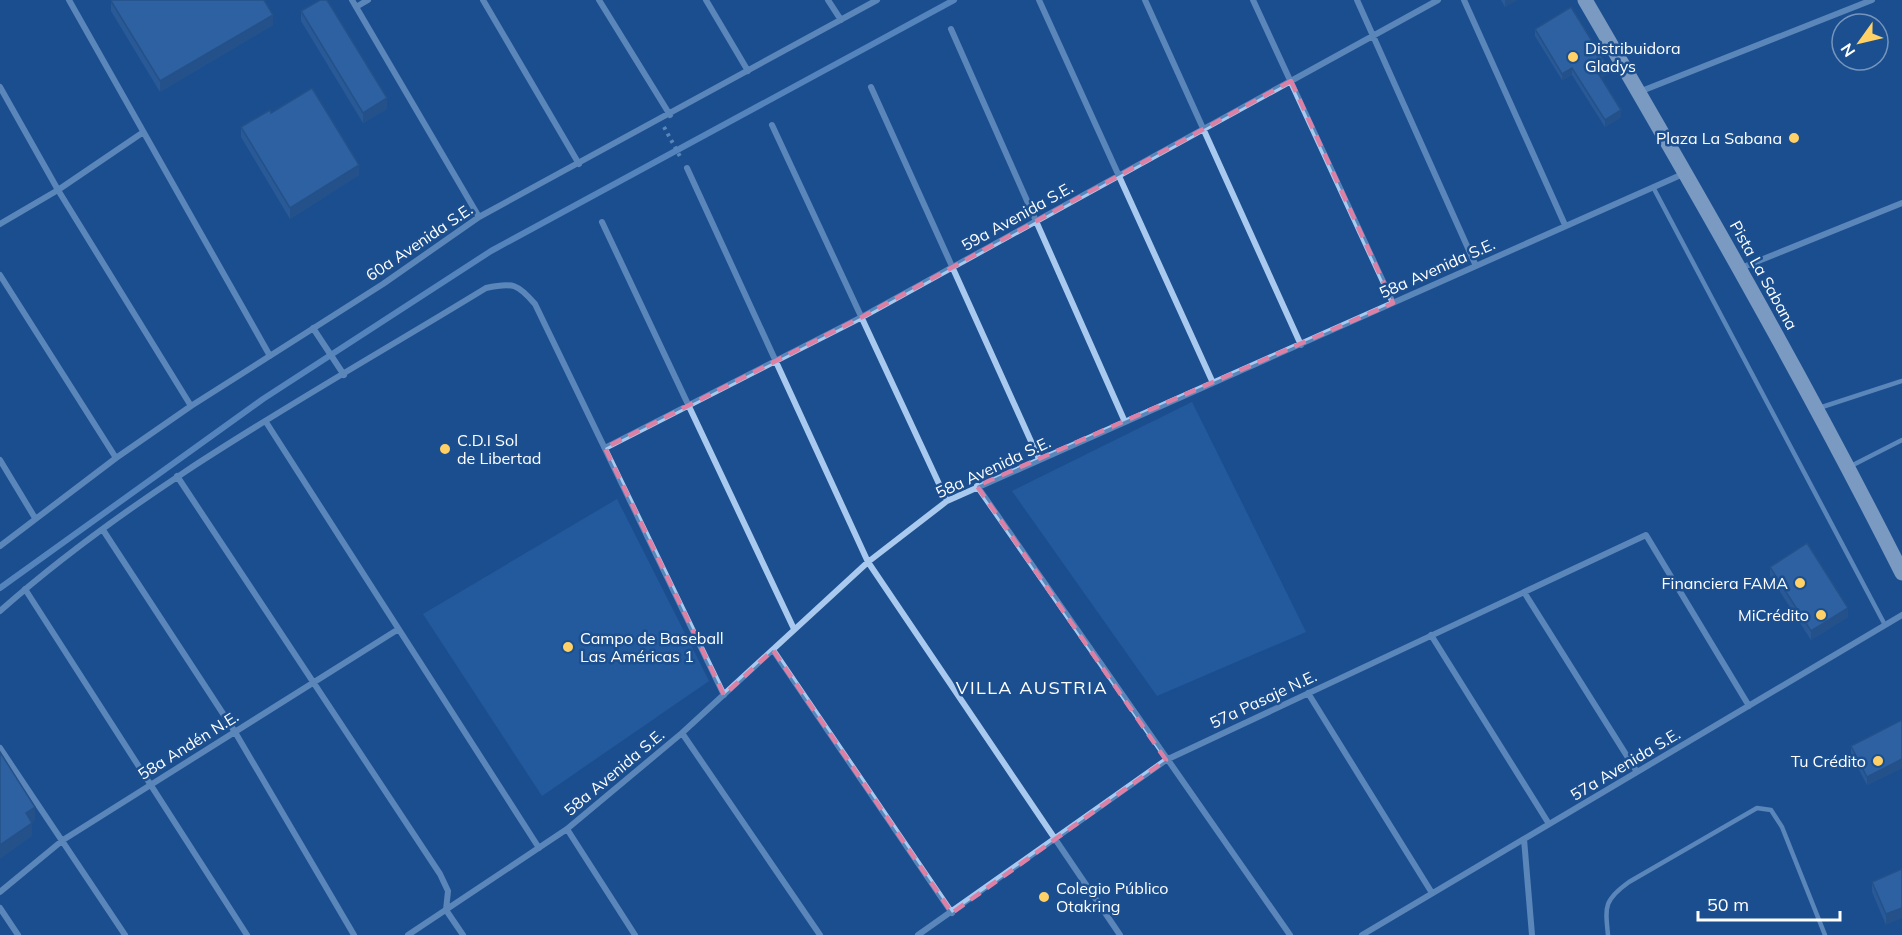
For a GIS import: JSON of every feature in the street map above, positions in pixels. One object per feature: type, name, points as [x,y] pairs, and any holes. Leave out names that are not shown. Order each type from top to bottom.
[{"type":"main road","name":"Pista La Sabana","points":[[1585,0],[1818,408],[1902,573]]},
{"type":"street","points":[[69,0],[142,133],[270,356]]},
{"type":"street","points":[[352,0],[479,218]]},
{"type":"street","points":[[356,7],[368,0]]},
{"type":"street","points":[[483,0],[579,164]]},
{"type":"street","points":[[599,0],[670,115]]},
{"type":"street","points":[[706,0],[748,71]]},
{"type":"street","points":[[828,0],[841,20]]},
{"type":"street","name":"60a Avenida S.E.","points":[[0,546],[116,458],[191,406],[479,218],[877,0]]},
{"type":"street","points":[[1039,0],[1213,383]]},
{"type":"street","points":[[1144,0],[1301,345]]},
{"type":"street","points":[[1253,0],[1393,303]]},
{"type":"street","points":[[1357,0],[1476,266]]},
{"type":"street","name":"59a Avenida S.E.","points":[[604,448],[689,407],[862,317],[1438,0]]},
{"type":"street","points":[[1464,0],[1565,225]]},
{"type":"street","points":[[1639,92],[1872,0]]},
{"type":"street","points":[[951,29],[1125,422]]},
{"type":"street","points":[[0,87],[58,190],[191,406]]},
{"type":"street","points":[[871,87],[1039,459]]},
{"type":"street","points":[[772,125],[947,501]]},
{"type":"street","points":[[0,224],[58,190],[142,133]]},
{"type":"street","points":[[687,168],[868,562],[1120,935]]},
{"type":"street","name":"58a Avenida S.E.","points":[[408,935],[567,829],[682,733],[868,562],[947,501],[1683,174]]},
{"type":"street","points":[[1740,268],[1902,203]]},
{"type":"street","points":[[602,222],[794,629]]},
{"type":"street","points":[[0,275],[116,458]]},
{"type":"street","points":[[0,610],[177,476],[486,288],[506,284],[521,288],[535,304],[724,695]]},
{"type":"street","points":[[313,328],[344,375]]},
{"type":"street","points":[[266,422],[397,630],[539,848]]},
{"type":"street","points":[[0,460],[35,518]]},
{"type":"street","points":[[177,476],[440,874],[448,891],[446,910],[463,935]]},
{"type":"street","points":[[977,486],[1290,935]]},
{"type":"street","points":[[103,530],[235,732],[354,935]]},
{"type":"street","name":"57a Pasaje N.E.","points":[[918,935],[1166,760],[1646,535],[1749,706]]},
{"type":"street","points":[[25,589],[149,786],[247,935]]},
{"type":"street","points":[[1524,592],[1637,772]]},
{"type":"street","name":"57a Avenida S.E.","points":[[1362,935],[1902,615]]},
{"type":"street","name":"58a Andén N.E.","points":[[0,892],[63,840],[397,630]]},
{"type":"street","points":[[1431,635],[1549,824]]},
{"type":"street","points":[[773,650],[952,913]]},
{"type":"street","points":[[1308,693],[1432,893]]},
{"type":"street","points":[[682,733],[820,935]]},
{"type":"street","points":[[0,748],[126,935]]},
{"type":"street","points":[[567,829],[635,935]]},
{"type":"street","points":[[1524,839],[1532,935]]},
{"type":"street","points":[[0,908],[18,935]]},
{"type":"lane","points":[[1653,187],[1885,625]]},
{"type":"lane","points":[[1818,408],[1902,381]]},
{"type":"lane","points":[[1848,467],[1902,440]]},
{"type":"lane","points":[[1608,935],[1605,907],[1612,894],[1757,808],[1771,810],[1782,827],[1825,935]]},
{"type":"path","points":[[667,131],[687,168]]},
{"type":"highlighted area","points":[[1291,81],[1393,303],[977,486],[1166,760],[952,913],[773,650],[724,695],[605,448],[862,317]]},
{"type":"shaded area","points":[[1192,402],[1306,632],[1157,696],[1012,491]]},
{"type":"shaded area","name":"Campo de Baseball Las Américas 1","points":[[617,499],[709,681],[542,796],[423,614]]},
{"type":"building","points":[[112,0],[264,0],[273,15],[160,81]]},
{"type":"building","points":[[320,0],[327,0],[387,98],[363,113],[301,11]]},
{"type":"building","points":[[1571,7],[1608,67],[1598,73],[1621,110],[1605,120],[1572,68],[1562,74],[1535,29]]},
{"type":"building","points":[[312,88],[359,165],[290,208],[241,127],[270,110],[271,113]]},
{"type":"building","points":[[1807,543],[1848,608],[1811,631],[1770,567]]},
{"type":"building","name":"Tu Crédito","points":[[1902,720],[1902,759],[1867,777],[1851,746]]},
{"type":"building","points":[[0,752],[35,807],[26,813],[32,823],[0,845]]},
{"type":"building","points":[[1902,869],[1902,908],[1886,914],[1872,882]]},
{"type":"waterway","points":[[0,588],[263,399],[491,251],[954,0]]},
{"type":"place","name":"Distribuidora Gladys","points":[[1573,57]]},
{"type":"place","name":"Plaza La Sabana","points":[[1794,138]]},
{"type":"place","name":"C.D.I Sol de Libertad","points":[[445,449]]},
{"type":"place","name":"Financiera FAMA","points":[[1800,583]]},
{"type":"place","name":"MiCrédito","points":[[1821,615]]},
{"type":"place","name":"Campo de Baseball Las Américas 1","points":[[568,647]]},
{"type":"place","name":"Tu Crédito","points":[[1878,761]]},
{"type":"place","name":"Colegio Público Otakring","points":[[1044,897]]},
{"type":"district","name":"VILLA AUSTRIA","points":[[1032,688]]}]
